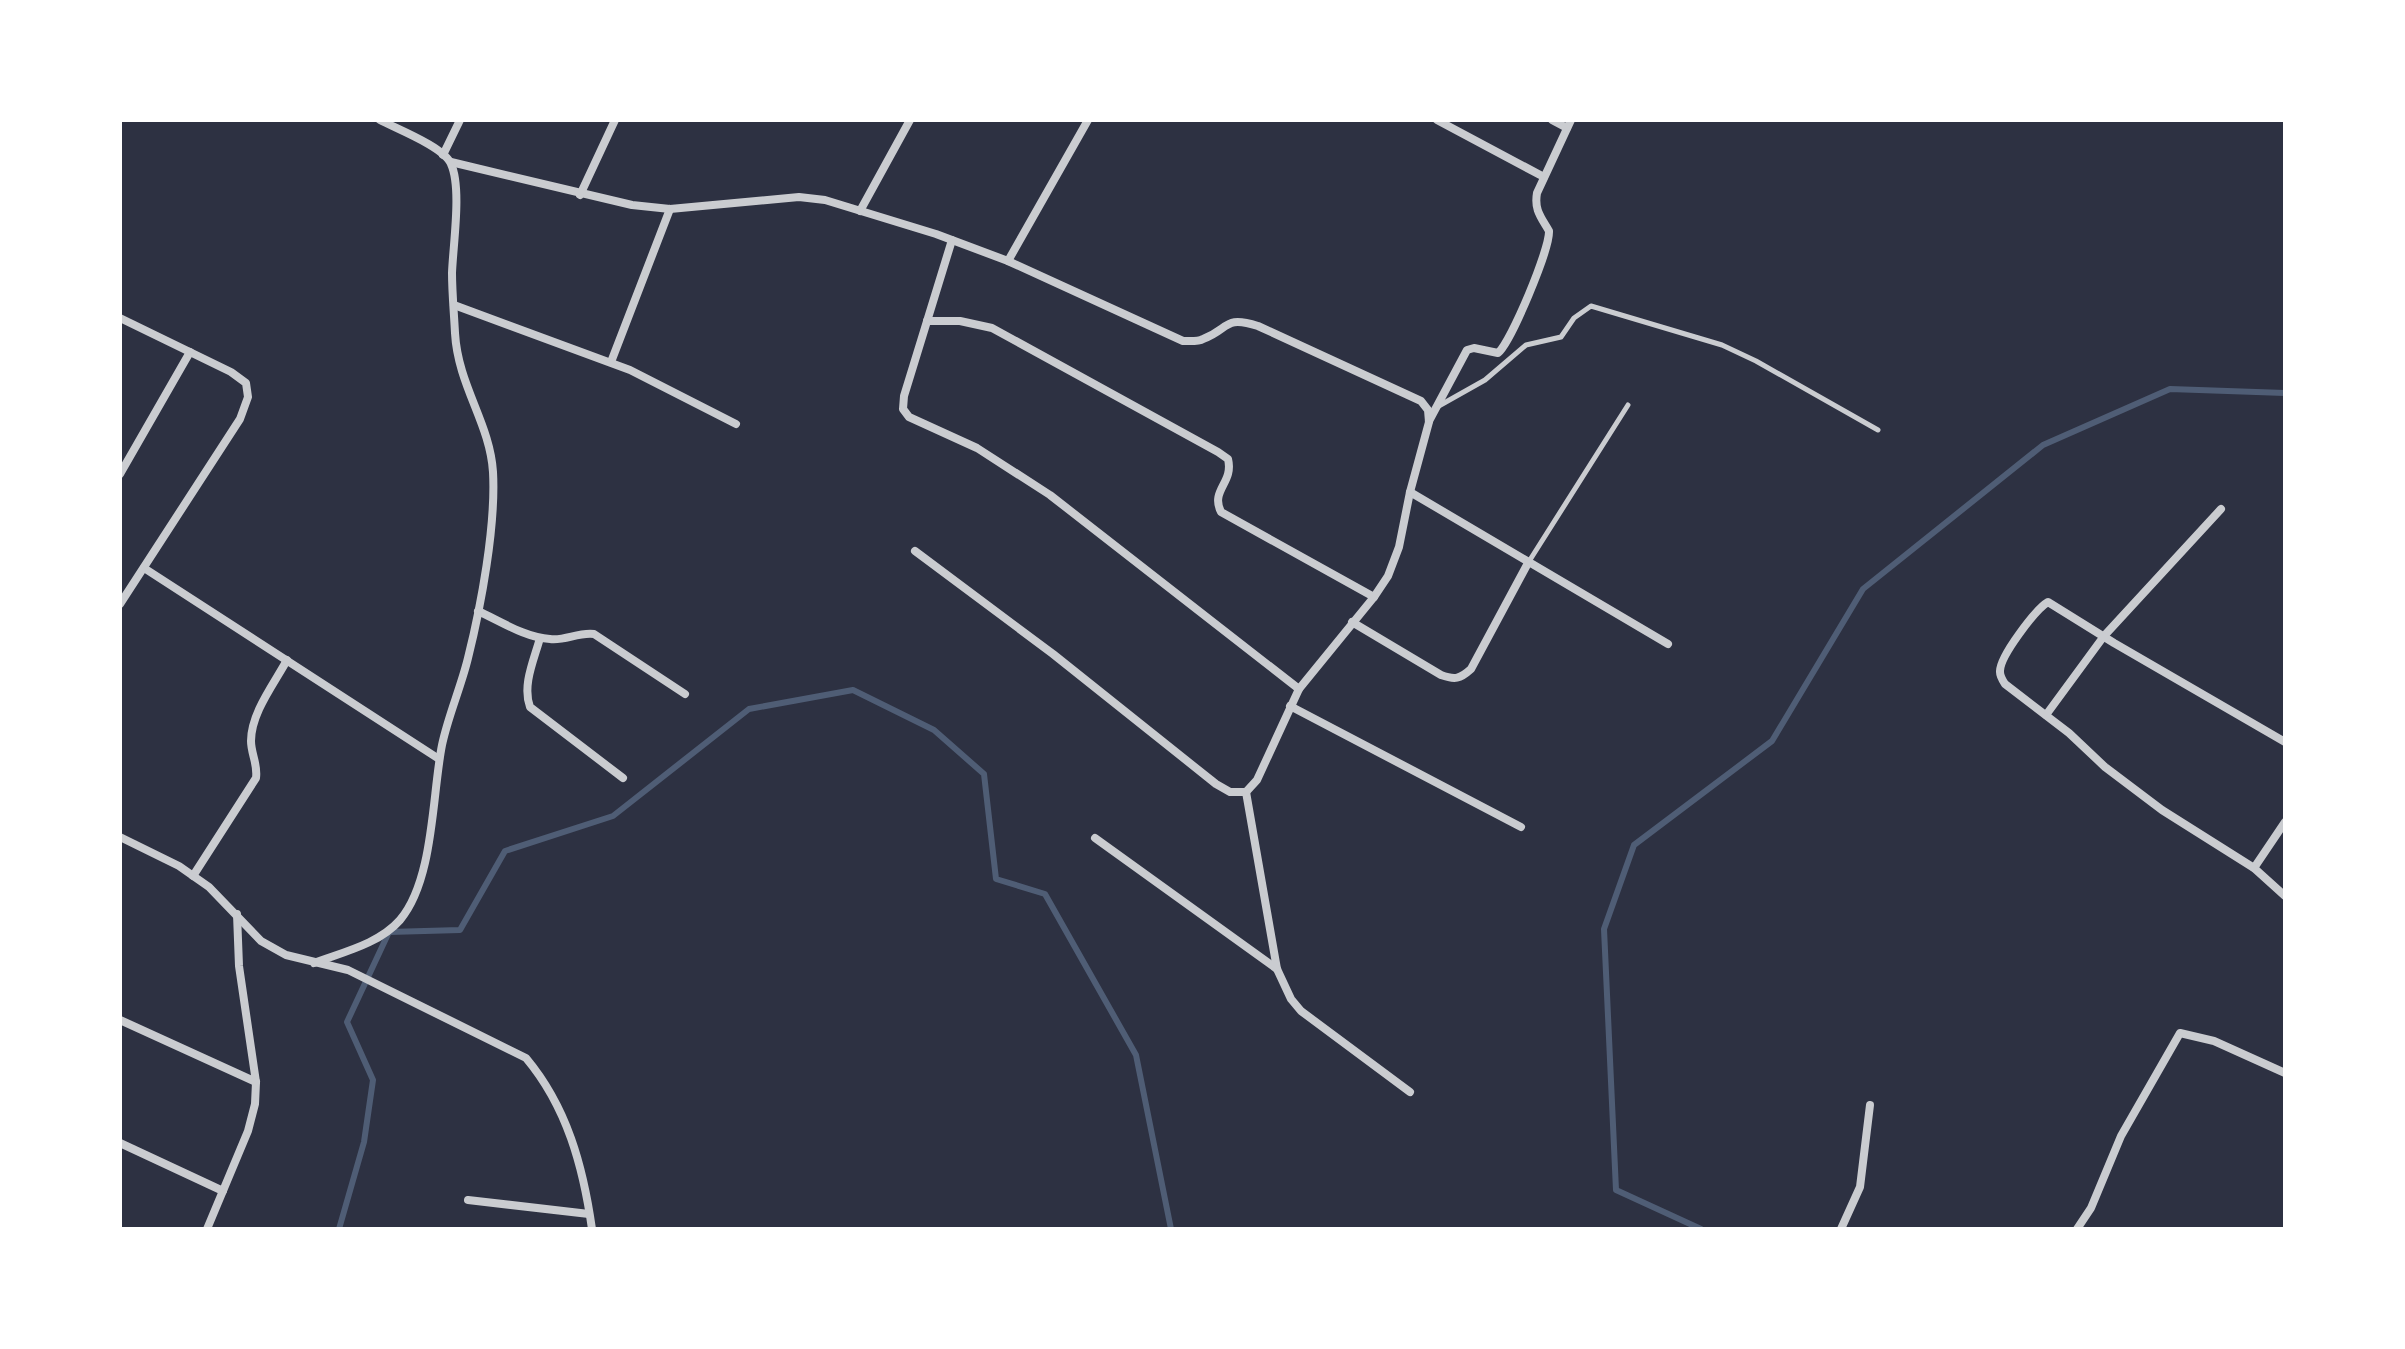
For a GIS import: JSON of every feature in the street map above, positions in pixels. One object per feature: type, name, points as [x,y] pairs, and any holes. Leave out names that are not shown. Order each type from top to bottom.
[{"type":"street","points":[[380,120],[435,148],[447,159],[580,195],[632,205],[670,209],[799,197],[825,200],[1008,261],[1183,341],[1202,340],[1227,323],[1241,321],[1258,326],[1421,401],[1428,410],[1429,422]]},
{"type":"street","points":[[314,963],[379,938],[400,919],[415,892],[433,819],[439,759],[478,611],[492,514],[493,471],[485,434],[457,359],[452,278],[456,184],[447,159],[460,120]]},
{"type":"street","points":[[580,195],[615,120]]},
{"type":"street","points":[[860,211],[910,120]]},
{"type":"street","points":[[1008,261],[1088,120]]},
{"type":"street","points":[[1437,120],[1544,177]]},
{"type":"street","points":[[915,551],[1053,654],[1216,784],[1230,792],[1246,792],[1257,780],[1299,689],[1388,576],[1399,547],[1429,422],[1467,350],[1474,348],[1498,353],[1508,340],[1550,239],[1535,203],[1569,124],[1552,120]]},
{"type":"street","points":[[611,362],[670,209]]},
{"type":"street","points":[[952,240],[904,396],[903,409],[909,417],[977,448],[1050,495],[1299,689]]},
{"type":"street","points":[[454,305],[611,362],[659,383],[736,424]]},
{"type":"street","points":[[120,318],[239,378],[246,383],[248,397],[240,419],[120,604]]},
{"type":"street","points":[[927,321],[960,321],[992,328],[1218,452],[1228,459],[1231,470],[1216,503],[1221,512],[1374,597]]},
{"type":"street","points":[[120,474],[190,352]]},
{"type":"street","points":[[1410,492],[1668,644]]},
{"type":"street","points":[[2046,715],[2104,636],[2221,509]]},
{"type":"street","points":[[1352,622],[1441,675],[1461,678],[1471,669],[1528,563]]},
{"type":"street","points":[[144,568],[439,759]]},
{"type":"street","points":[[2285,742],[2048,602],[2038,608],[2002,661],[1999,673],[2005,684],[2105,767],[2162,810],[2254,868],[2285,896]]},
{"type":"street","points":[[478,611],[540,638],[551,640],[582,632],[594,634],[685,694]]},
{"type":"street","points":[[540,638],[527,684],[526,697],[530,707],[623,778]]},
{"type":"street","points":[[193,876],[256,778],[252,731],[287,660]]},
{"type":"street","points":[[1290,706],[1521,827]]},
{"type":"street","points":[[1246,792],[1277,969],[1291,999],[1301,1011],[1410,1092]]},
{"type":"street","points":[[2254,868],[2285,822]]},
{"type":"street","points":[[1095,838],[1277,969]]},
{"type":"street","points":[[121,841],[179,866],[237,914],[261,941],[286,955],[348,970],[526,1058],[557,1102],[573,1142],[592,1229]]},
{"type":"street","points":[[207,1229],[248,1131],[255,1104],[256,1082],[239,966],[237,914]]},
{"type":"street","points":[[120,1020],[256,1082]]},
{"type":"street","points":[[2077,1229],[2091,1208],[2121,1136],[2180,1033],[2214,1041],[2285,1073]]},
{"type":"street","points":[[1841,1229],[1860,1187],[1870,1105]]},
{"type":"street","points":[[120,1143],[223,1191]]},
{"type":"street","points":[[468,1200],[589,1214]]},
{"type":"lane","points":[[1437,408],[1485,380],[1526,345],[1561,337],[1574,318],[1591,306],[1722,345],[1878,430]]},
{"type":"lane","points":[[1528,563],[1628,405]]},
{"type":"waterway","points":[[1701,1229],[1616,1190],[1604,929],[1634,845],[1772,741],[1863,589],[2043,445],[2170,389],[2285,393]]},
{"type":"waterway","points":[[339,1229],[364,1142],[373,1080],[347,1022],[389,932],[460,930],[505,851],[613,816],[749,709],[853,690],[934,730],[984,774],[996,879],[1045,894],[1136,1055],[1171,1229]]}]
